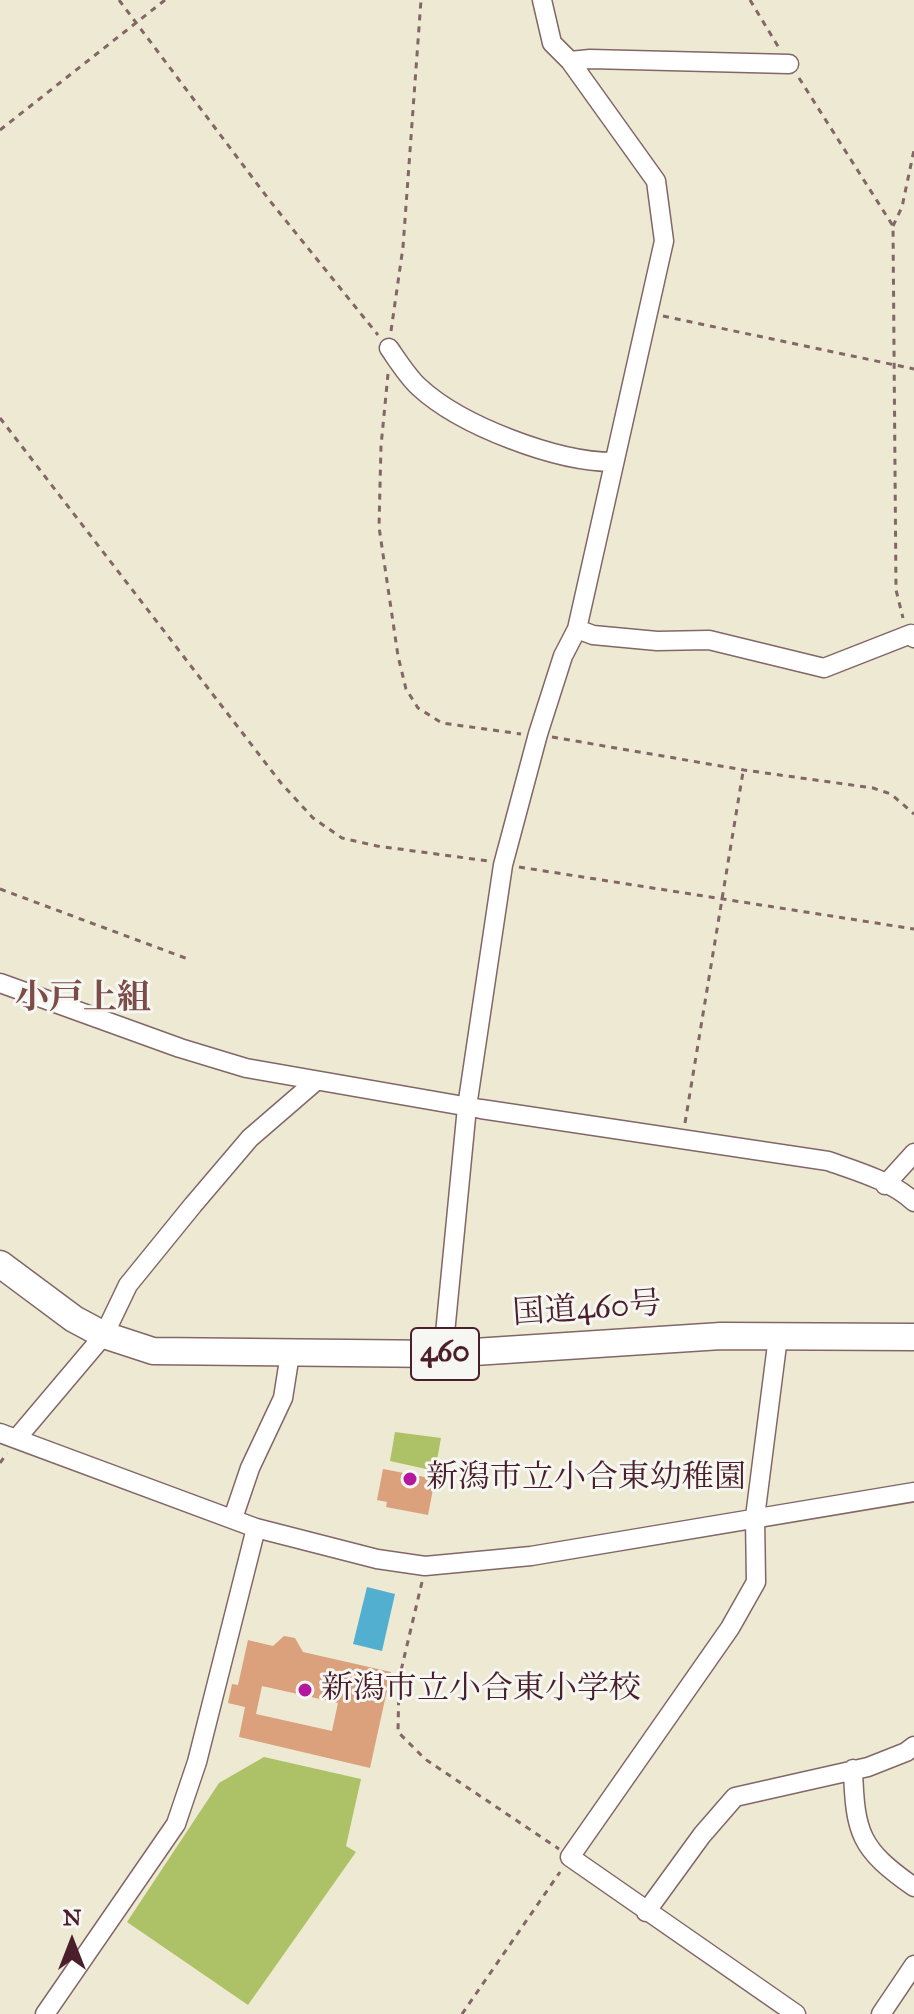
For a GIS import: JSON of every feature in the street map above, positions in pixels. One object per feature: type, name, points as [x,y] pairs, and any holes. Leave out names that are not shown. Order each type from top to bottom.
[{"type":"highway","name":"国道460号","points":[[0,1264],[74,1319],[104,1335],[153,1351],[443,1354],[721,1336],[914,1337]]},
{"type":"street","points":[[443,1354],[467,1107],[503,865],[538,734],[563,656],[577,629],[664,241],[656,181],[570,61],[552,43],[542,0]]},
{"type":"street","points":[[570,61],[789,64]]},
{"type":"street","points":[[389,348],[419,387],[459,415],[558,455],[613,462]]},
{"type":"street","points":[[577,629],[593,635],[657,641],[709,640],[824,668],[912,636]]},
{"type":"street","points":[[0,983],[180,1048],[246,1068],[467,1107],[828,1161],[866,1174],[907,1195],[914,1202]]},
{"type":"street","points":[[316,1081],[250,1138],[128,1285],[104,1335],[8,1436],[256,1528],[377,1559],[425,1566],[531,1556],[914,1492]]},
{"type":"street","points":[[885,1185],[914,1153]]},
{"type":"street","points":[[778,1337],[755,1517],[756,1582],[730,1628],[570,1857],[796,2014]]},
{"type":"street","points":[[233,1518],[250,1468],[283,1398],[290,1354]]},
{"type":"street","points":[[45,2014],[176,1824],[197,1762],[256,1528]]},
{"type":"street","points":[[646,1912],[702,1835],[735,1797],[868,1767],[914,1746]]},
{"type":"street","points":[[853,1769],[854,1813],[864,1841],[885,1866],[914,1887]]},
{"type":"street","points":[[881,2014],[914,1965]]},
{"type":"path","points":[[119,0],[270,201],[389,348]]},
{"type":"path","points":[[0,130],[165,0]]},
{"type":"path","points":[[389,348],[403,247],[421,0]]},
{"type":"path","points":[[750,0],[893,226]]},
{"type":"path","points":[[912,636],[896,590],[893,226],[902,207],[914,150]]},
{"type":"path","points":[[647,314],[914,369]]},
{"type":"path","points":[[0,418],[281,783],[313,818],[342,838],[377,846],[493,861],[914,929]]},
{"type":"path","points":[[681,1139],[744,770]]},
{"type":"path","points":[[0,889],[188,959]]},
{"type":"path","points":[[425,1566],[399,1679],[398,1732],[425,1759],[570,1857],[462,2014]]},
{"type":"green space","points":[[395,1432],[441,1438],[435,1471],[390,1461]]},
{"type":"green space","points":[[264,1757],[361,1779],[346,1846],[356,1852],[248,2005],[127,1922],[219,1783]]},
{"type":"water","points":[[367,1587],[395,1594],[382,1651],[353,1644]]},
{"type":"building","points":[[383,1469],[435,1479],[428,1515],[386,1507],[387,1502],[377,1500]]},
{"type":"building","points":[[284,1636],[295,1638],[303,1652],[391,1672],[370,1768],[239,1737],[245,1707],[228,1703],[232,1684],[238,1685],[248,1640],[273,1646]],"holes":[[[262,1686],[338,1703],[332,1731],[256,1714]]]},
{"type":"place","name":"新潟市立小合東幼稚園","points":[[410,1479]]},
{"type":"place","name":"新潟市立小合東小学校","points":[[305,1690]]},
{"type":"district","name":"小戸上組","points":[[83,1000]]}]
